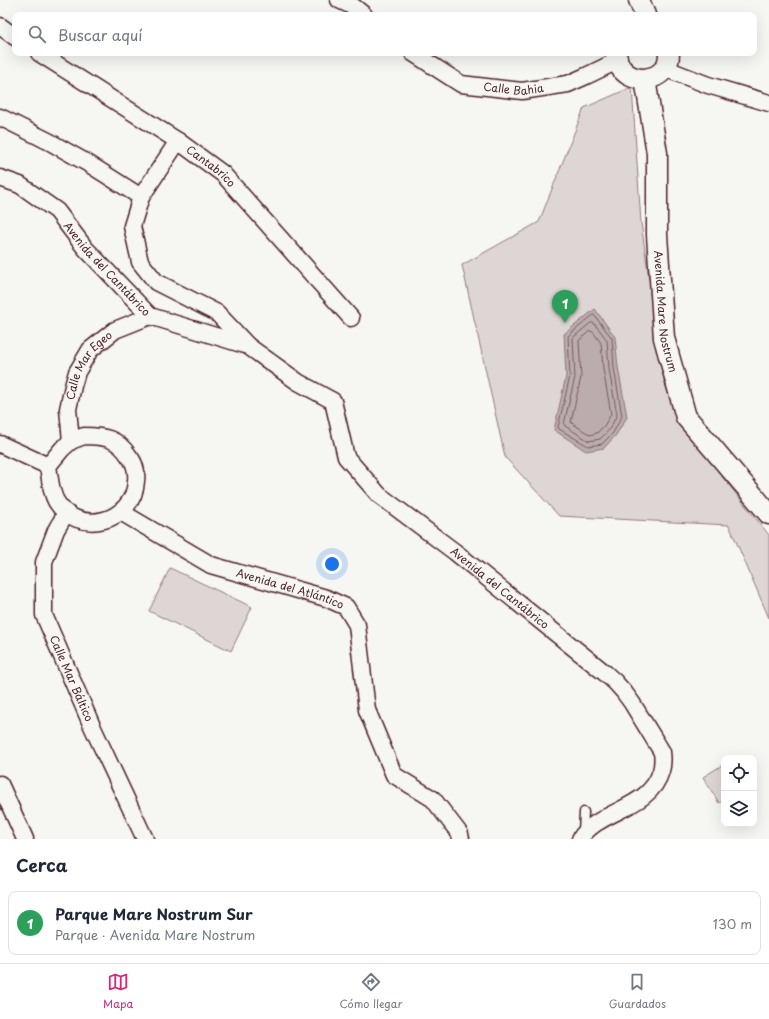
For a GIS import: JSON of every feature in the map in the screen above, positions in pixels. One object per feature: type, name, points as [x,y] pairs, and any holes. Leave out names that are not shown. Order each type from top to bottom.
[{"type":"street","points":[[339,0],[354,7],[360,12]]},
{"type":"street","points":[[639,0],[644,12]]},
{"type":"street","points":[[0,26],[12,35]]},
{"type":"street","name":"Cantabrico","points":[[44,56],[178,141],[222,174],[351,318]]},
{"type":"street","name":"Calle Bahia","points":[[418,56],[461,84],[522,91],[568,84],[586,76],[616,57]]},
{"type":"street","points":[[616,57],[621,68],[634,78],[642,79],[661,66],[708,85],[769,103]]},
{"type":"street","name":"Avenida Mare Nostrum","points":[[661,66],[646,84],[657,153],[657,235],[664,338],[686,417],[769,514]]},
{"type":"street","points":[[0,117],[83,160],[141,197]]},
{"type":"street","name":"Avenida del Cantábrico","points":[[178,141],[141,197],[132,226],[140,262],[156,282],[217,313],[248,346],[298,382],[333,401],[346,457],[379,495],[455,552],[604,673],[624,692],[662,752],[663,764],[656,783],[640,799],[596,823],[582,837]]},
{"type":"street","name":"Avenida del Cantábrico","points":[[0,178],[20,185],[57,211],[85,248],[150,316],[248,346]]},
{"type":"street","name":"Calle Mar Egeo","points":[[71,441],[68,409],[72,386],[77,372],[90,350],[115,330],[150,316]]},
{"type":"street","points":[[84,436],[99,436],[112,440],[124,448],[132,460],[137,474],[136,488],[131,501],[121,512],[108,520],[94,522],[79,520],[66,512],[56,501],[51,488],[48,466],[62,449],[71,441],[84,436]]},
{"type":"street","points":[[0,444],[48,466]]},
{"type":"street","name":"Calle Mar Báltico","points":[[66,512],[56,530],[44,562],[44,615],[145,839]]},
{"type":"street","name":"Avenida del Atlántico","points":[[121,512],[211,565],[326,598],[346,607],[357,625],[366,710],[394,775],[433,799],[460,834],[461,839]]},
{"type":"street","points":[[0,784],[25,839]]},
{"type":"lane","points":[[582,837],[584,812]]},
{"type":"shaded area","points":[[632,87],[641,223],[664,381],[677,420],[769,535],[769,618],[729,525],[559,516],[505,457],[462,265],[539,222],[584,108]]},
{"type":"shaded area","points":[[170,568],[252,607],[231,651],[149,611]]},
{"type":"shaded area","points":[[721,766],[721,802],[719,803],[703,777]]},
{"type":"water","points":[[595,309],[615,337],[618,367],[627,417],[616,435],[604,448],[586,451],[554,430],[566,376],[564,334]]},
{"type":"place","name":"Parque Mare Nostrum Sur","points":[[565,323]]}]
